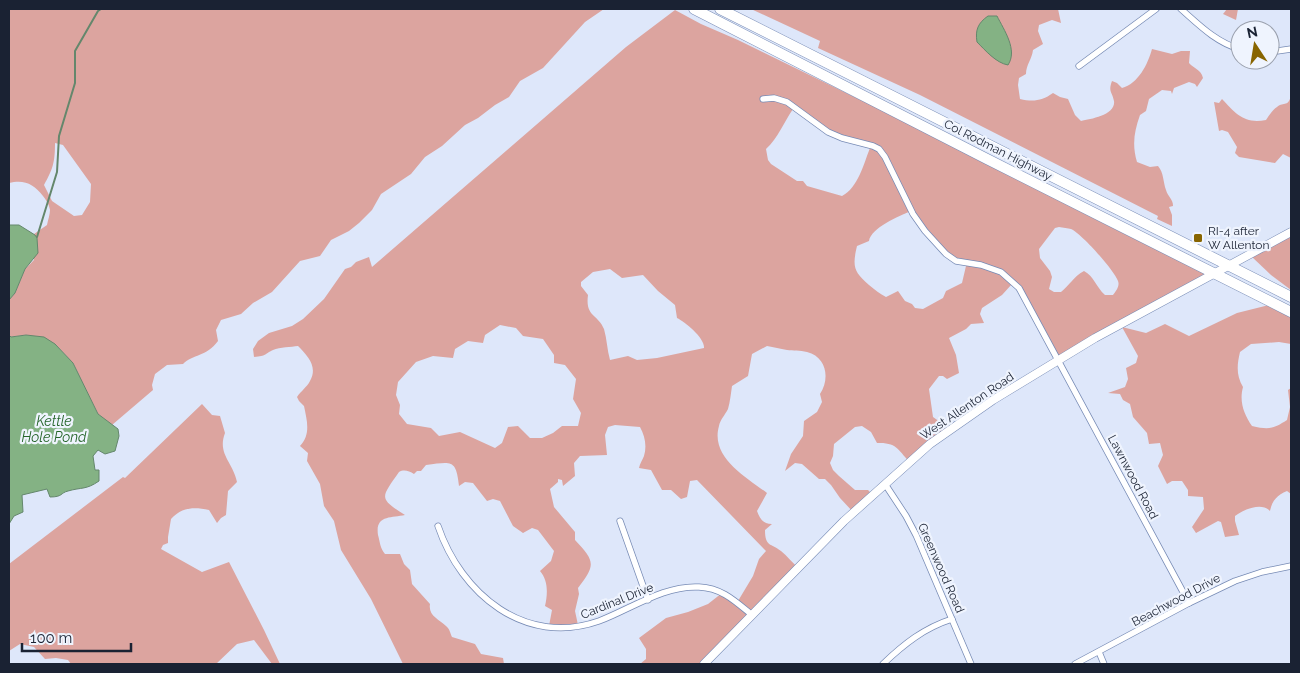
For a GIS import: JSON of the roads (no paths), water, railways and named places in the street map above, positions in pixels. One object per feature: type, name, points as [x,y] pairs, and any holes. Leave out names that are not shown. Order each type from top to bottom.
[{"type":"highway","name":"Col Rodman Highway","points":[[694,9],[1291,312]]},
{"type":"highway","name":"Col Rodman Highway","points":[[720,9],[1291,297]]},
{"type":"street","points":[[1079,66],[1156,9]]},
{"type":"street","points":[[1181,9],[1222,42],[1230,45]]},
{"type":"street","name":"Lawnwood Road","points":[[763,99],[774,98],[787,102],[828,132],[879,149],[885,157],[910,208],[925,231],[951,258],[956,261],[988,267],[1001,272],[1012,281],[1025,297],[1189,603]]},
{"type":"street","name":"West Allenton Road","points":[[704,664],[844,521],[930,444],[993,400],[1095,338],[1291,232]]},
{"type":"street","name":"Greenwood Road","points":[[885,484],[916,535],[971,664]]},
{"type":"street","points":[[620,521],[648,600]]},
{"type":"street","name":"Cardinal Drive","points":[[438,526],[450,554],[472,586],[488,601],[523,621],[548,627],[581,626],[607,618],[680,588],[708,588],[725,594],[752,615]]},
{"type":"street","name":"Beachwood Drive","points":[[1075,664],[1189,603],[1248,576],[1291,566]]},
{"type":"street","points":[[883,664],[911,639],[938,623],[952,619]]},
{"type":"street","points":[[1099,652],[1104,664]]},
{"type":"water","points":[[988,16],[997,16],[1009,40],[1011,59],[1008,65],[995,59],[977,42],[976,34],[978,27]]},
{"type":"water","points":[[9,225],[19,225],[35,235],[38,253],[25,269],[15,293],[9,300]]},
{"type":"water","name":"Kettle Hole Pond","points":[[9,335],[11,337],[26,335],[44,337],[55,344],[73,363],[98,414],[118,429],[119,436],[115,451],[105,454],[98,450],[93,456],[95,470],[99,470],[99,481],[91,486],[68,491],[59,496],[50,497],[47,489],[22,495],[23,512],[14,516],[9,524]]},
{"type":"waterway","points":[[37,237],[57,172],[59,136],[75,83],[75,51],[101,9]]},
{"type":"place","name":"RI-4 after W Allenton","points":[[1198,238]]}]
